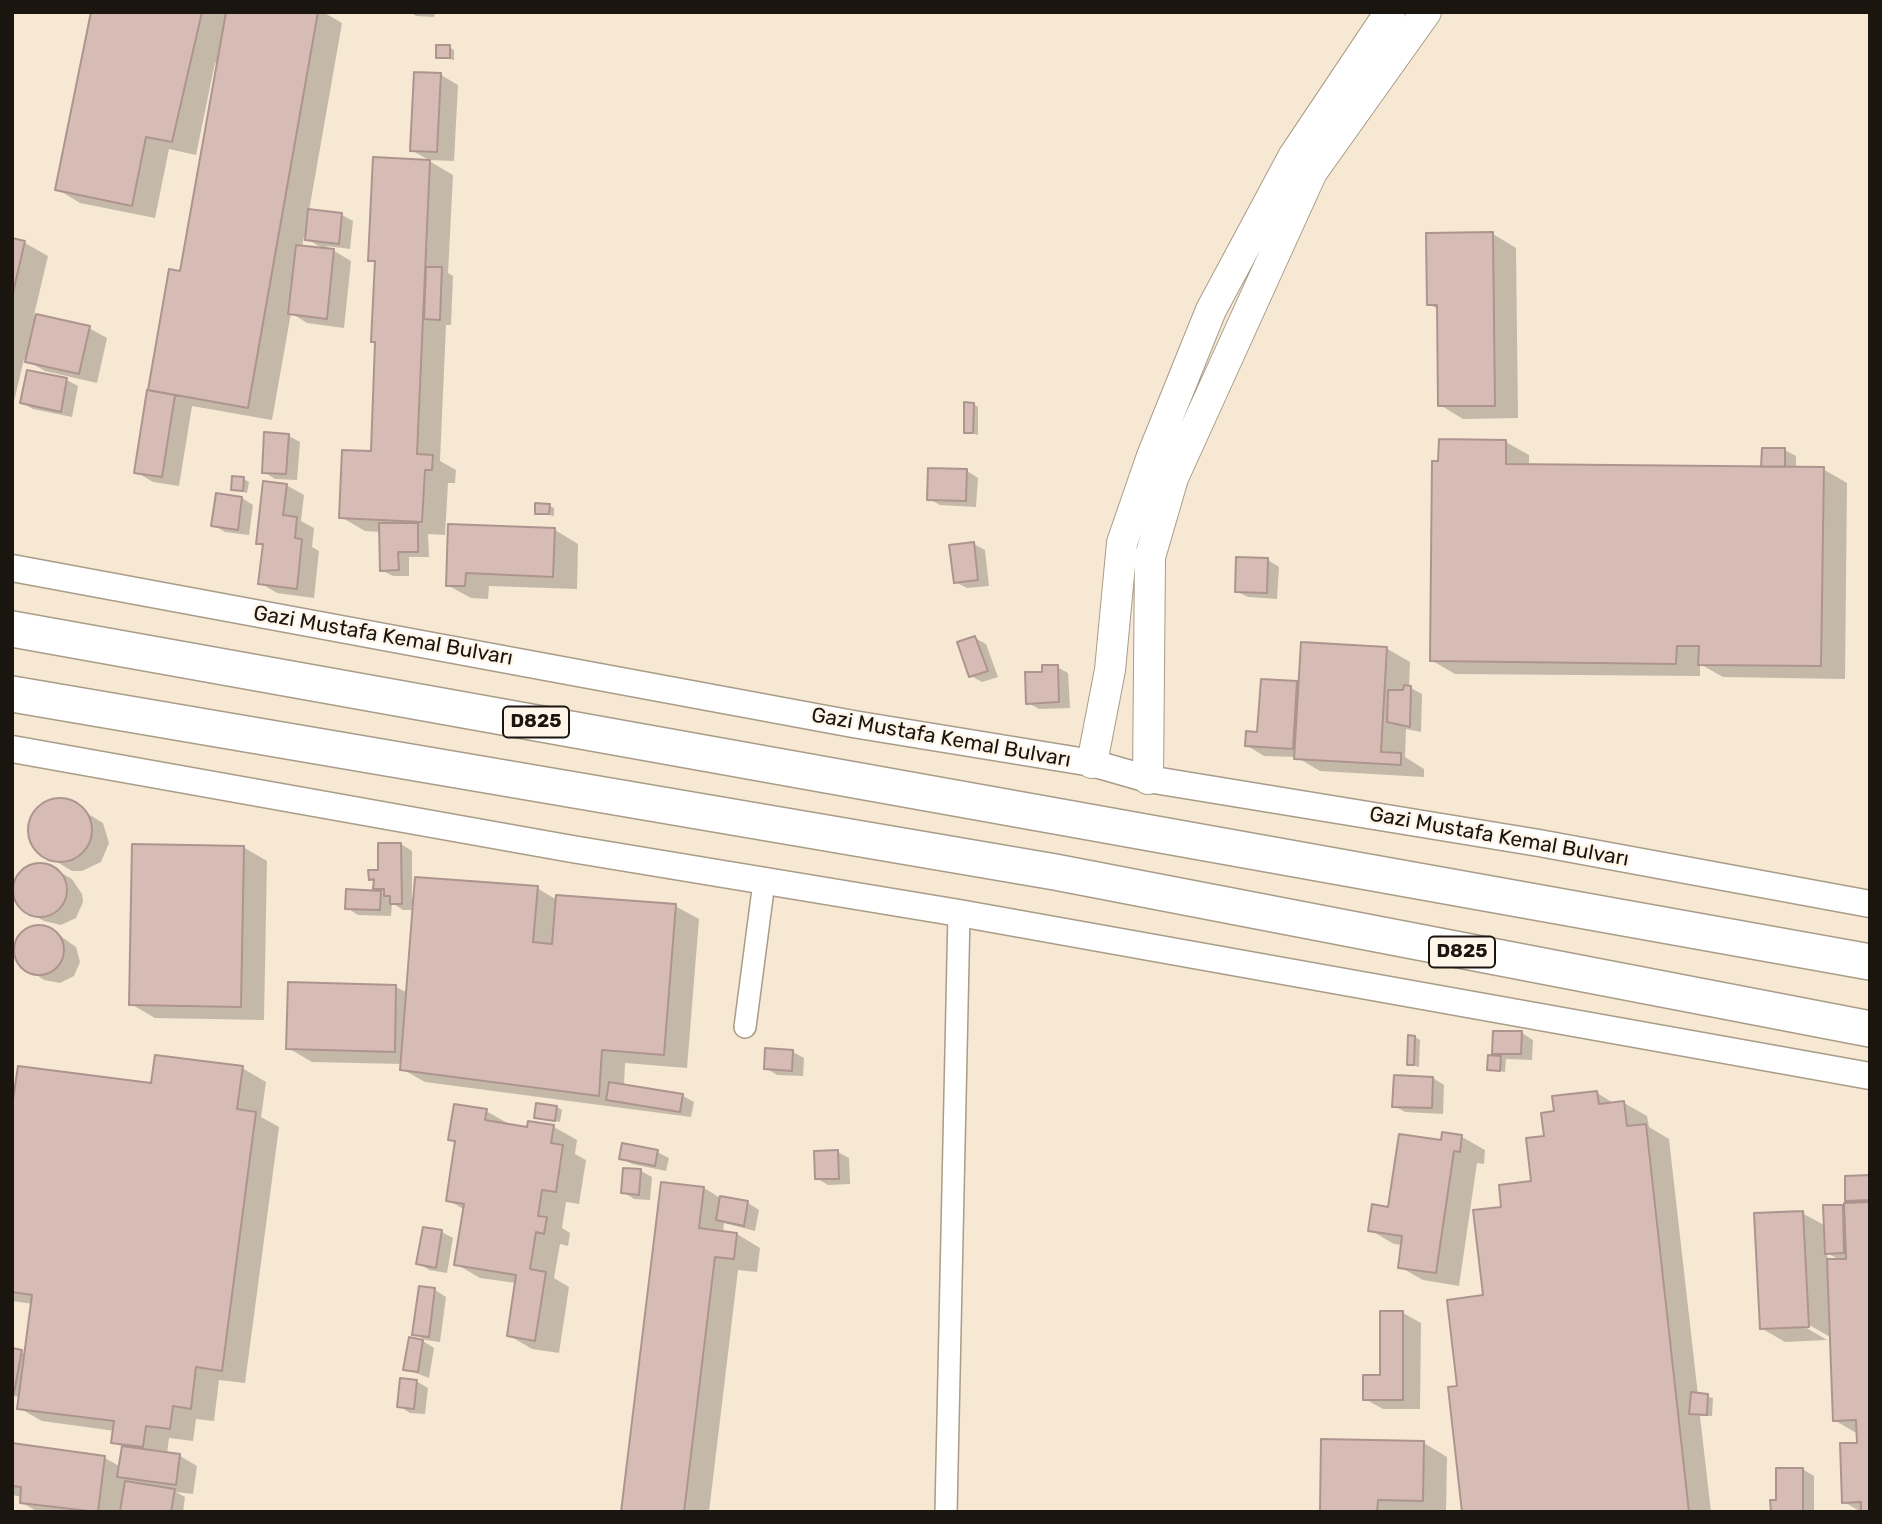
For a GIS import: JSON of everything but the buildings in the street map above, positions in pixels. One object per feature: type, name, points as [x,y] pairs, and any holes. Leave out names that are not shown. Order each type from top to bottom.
[{"type":"highway","name":"D825","points":[[12,629],[1870,962]]},
{"type":"highway","name":"D825","points":[[12,694],[1055,872],[1870,1029]]},
{"type":"main road","points":[[1092,763],[1110,670],[1122,543],[1152,456],[1211,310],[1274,192],[1293,157],[1390,12]]},
{"type":"main road","points":[[1148,779],[1150,557],[1173,478],[1312,172],[1426,12]]},
{"type":"street","name":"Gazi Mustafa Kemal Bulvarı","points":[[12,568],[839,722],[1092,763],[1148,779],[1539,843],[1870,904]]},
{"type":"street","points":[[12,749],[764,882],[959,913],[1870,1076]]},
{"type":"street","points":[[746,1027],[764,882]]},
{"type":"street","points":[[946,1512],[959,913]]}]
